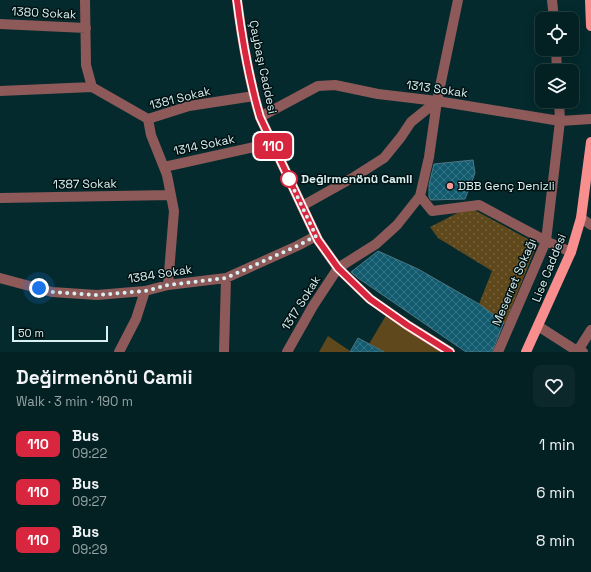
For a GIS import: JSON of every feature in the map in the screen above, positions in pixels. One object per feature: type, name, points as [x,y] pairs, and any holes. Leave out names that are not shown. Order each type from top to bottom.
[{"type":"main road","name":"Çaybaşı Caddesi","points":[[237,0],[254,96],[260,117],[316,236],[338,268],[370,299],[407,325],[450,352]]},
{"type":"main road","points":[[590,0],[591,26]]},
{"type":"main road","name":"Lise Caddesi","points":[[526,352],[571,252],[581,218],[589,180],[591,142]]},
{"type":"street","points":[[0,91],[92,87],[86,65],[85,0]]},
{"type":"street","points":[[338,268],[376,244],[397,225],[420,196],[429,157],[437,101],[458,0]]},
{"type":"street","points":[[552,0],[553,12]]},
{"type":"street","name":"1380 Sokak","points":[[0,24],[86,28]]},
{"type":"street","name":"1313 Sokak","points":[[260,117],[318,86],[335,85],[378,94],[437,101],[560,121],[591,119]]},
{"type":"street","name":"1381 Sokak","points":[[92,87],[148,119],[189,106],[254,96]]},
{"type":"street","points":[[302,206],[384,158],[411,122],[437,101]]},
{"type":"street","name":"Meserret Sokağı","points":[[498,352],[546,241],[560,121],[559,108]]},
{"type":"street","points":[[148,119],[151,135],[167,175],[174,211],[168,285]]},
{"type":"street","name":"1314 Sokak","points":[[164,167],[272,143]]},
{"type":"street","name":"1387 Sokak","points":[[0,198],[171,195]]},
{"type":"street","points":[[420,196],[432,211],[478,205],[546,241],[571,252]]},
{"type":"street","points":[[581,218],[591,225]]},
{"type":"street","name":"1384 Sokak","points":[[0,278],[52,292],[97,295],[145,291],[168,285],[226,278],[316,236]]},
{"type":"street","name":"1317 Sokak","points":[[287,352],[313,306],[338,268]]},
{"type":"street","points":[[224,352],[226,278]]},
{"type":"street","points":[[118,352],[136,319],[145,291]]},
{"type":"street","points":[[538,326],[579,352],[591,330]]},
{"type":"shaded area","points":[[469,207],[537,244],[505,324],[479,304],[492,271],[438,238],[430,227]]},
{"type":"shaded area","points":[[388,312],[451,352],[384,352],[369,344]]},
{"type":"shaded area","points":[[328,336],[350,351],[350,352],[319,352]]},
{"type":"building","name":"DBB Genç Denizli","points":[[473,160],[475,173],[465,199],[431,200],[429,197],[429,185],[434,164]]},
{"type":"building","points":[[378,251],[418,269],[479,304],[504,322],[492,352],[466,352],[351,272]]},
{"type":"building","points":[[358,338],[384,352],[350,352]]},
{"type":"bus line","name":"110","points":[[237,0],[254,96],[260,117],[318,240],[338,268],[370,299],[407,325],[450,352]]},
{"type":"place","name":"Değirmenönü Camii","points":[[289,179]]},
{"type":"place","name":"DBB Genç Denizli","points":[[450,186]]},
{"type":"route","points":[[39,288],[52,292],[97,295],[145,291],[168,285],[226,278],[316,236],[287,175],[289,179]]}]
